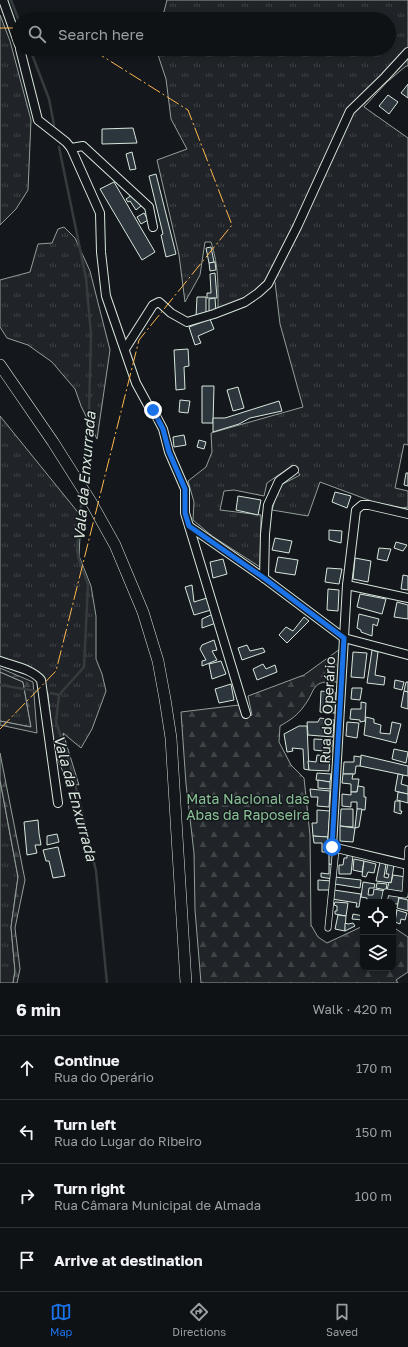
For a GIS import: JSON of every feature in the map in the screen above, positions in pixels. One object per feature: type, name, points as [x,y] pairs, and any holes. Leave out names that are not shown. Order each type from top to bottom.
[{"type":"main road","points":[[0,365],[61,455],[91,502],[115,545],[143,612],[158,661],[171,738],[186,983]]},
{"type":"street","points":[[3,0],[12,26]]},
{"type":"street","points":[[125,349],[153,305],[159,302],[171,313],[187,322],[214,314],[245,302],[258,294],[268,284],[350,111],[408,52]]},
{"type":"street","points":[[22,56],[38,120],[66,142],[71,148],[100,213],[101,252],[106,296],[136,383],[163,429],[169,452],[185,489],[185,513],[246,714]]},
{"type":"street","points":[[71,148],[83,146],[149,207],[153,227]]},
{"type":"street","points":[[264,578],[265,534],[268,505],[279,481],[294,470]]},
{"type":"street","name":"Rua do Operário","points":[[334,848],[347,585],[356,510],[362,505],[369,505],[408,514]]},
{"type":"street","points":[[189,526],[264,578],[344,638],[408,655]]},
{"type":"street","points":[[347,585],[408,598]]},
{"type":"street","points":[[0,662],[28,671],[38,676],[41,680],[58,803]]},
{"type":"street","points":[[328,928],[334,848],[407,865]]},
{"type":"street","points":[[385,899],[386,892],[405,895],[408,849]]},
{"type":"green space","points":[[167,0],[408,0],[408,66],[406,66],[387,82],[364,107],[408,138],[408,445],[404,444],[395,488],[408,491],[408,507],[403,508],[382,505],[320,482],[308,516],[272,510],[279,486],[300,475],[293,465],[267,483],[264,496],[234,490],[224,491],[220,510],[261,515],[260,567],[212,536],[193,520],[194,502],[188,481],[206,467],[212,452],[211,433],[303,407],[280,324],[275,282],[267,278],[253,293],[218,311],[218,276],[214,251],[211,242],[205,242],[200,275],[185,302],[179,255],[157,160],[187,149],[171,119],[166,79],[158,56],[396,56],[396,12],[164,12]]},
{"type":"green space","points":[[0,15],[10,41],[12,56],[14,56],[31,120],[28,190],[16,209],[0,225]]},
{"type":"green space","points":[[64,227],[75,238],[90,271],[110,350],[97,439],[81,406],[75,389],[52,362],[28,345],[7,338],[0,327],[0,280],[30,272],[38,244],[52,243],[58,229]]},
{"type":"green space","points":[[0,416],[81,516],[79,556],[91,586],[96,616],[96,659],[102,674],[106,691],[92,729],[81,748],[63,733],[79,785],[68,783],[54,752],[48,694],[41,676],[0,658]]},
{"type":"green space","name":"Mata Nacional das Abas da Raposeira","points":[[340,649],[338,682],[318,684],[302,709],[290,720],[280,726],[279,742],[291,765],[304,778],[310,835],[311,925],[318,937],[327,943],[360,927],[360,971],[396,971],[396,929],[408,937],[408,972],[396,980],[398,983],[201,983],[195,910],[194,853],[186,784],[181,712],[239,705],[243,718],[252,715],[248,696],[304,675]]},
{"type":"green space","points":[[0,668],[33,682],[37,733],[0,725],[0,721],[31,727],[23,682],[0,672]]},
{"type":"green space","points":[[0,672],[23,682],[31,727],[0,721]]},
{"type":"green space","points":[[0,753],[25,880],[15,928],[20,969],[17,983],[13,983],[15,971],[11,927],[18,877],[0,780]]},
{"type":"green space","points":[[0,780],[18,877],[11,927],[15,971],[13,983],[0,983]]},
{"type":"building","points":[[408,84],[408,98],[401,93]]},
{"type":"building","points":[[388,95],[398,102],[389,114],[379,106]]},
{"type":"building","points":[[133,128],[137,143],[102,144],[102,129]]},
{"type":"building","points":[[132,152],[136,169],[130,170],[126,154]]},
{"type":"building","points":[[156,174],[176,254],[166,257],[161,235],[163,234],[149,176]]},
{"type":"building","points":[[114,182],[155,252],[142,260],[100,189]]},
{"type":"building","points":[[132,195],[141,206],[136,210],[130,201],[128,202],[126,199]]},
{"type":"building","points":[[144,213],[148,220],[141,224],[137,217]]},
{"type":"building","points":[[211,247],[214,262],[209,263],[206,248]]},
{"type":"building","points":[[215,262],[216,270],[210,271],[209,263]]},
{"type":"building","points":[[215,273],[217,298],[207,298],[207,293],[211,293],[210,274]]},
{"type":"building","points":[[197,297],[206,297],[206,313],[196,317]]},
{"type":"building","points":[[215,298],[216,312],[209,312],[209,299]]},
{"type":"building","points":[[210,319],[214,329],[198,336],[201,343],[195,345],[189,327]]},
{"type":"building","points":[[188,349],[189,366],[184,367],[185,389],[176,390],[174,350]]},
{"type":"building","points":[[202,386],[214,386],[213,423],[202,423]]},
{"type":"building","points":[[238,387],[244,408],[233,411],[227,390]]},
{"type":"building","points":[[180,400],[190,401],[188,413],[179,412]]},
{"type":"building","points":[[279,401],[282,411],[250,418],[239,424],[213,432],[213,418],[225,418]]},
{"type":"building","points":[[184,435],[186,445],[174,447],[173,437]]},
{"type":"building","points":[[199,440],[206,442],[204,449],[197,447]]},
{"type":"building","points":[[406,473],[408,473],[408,486],[404,485]]},
{"type":"building","points":[[335,492],[351,496],[347,508],[332,502]]},
{"type":"building","points":[[238,496],[261,500],[258,515],[236,510]]},
{"type":"building","points":[[329,530],[342,531],[341,543],[329,540]]},
{"type":"building","points":[[275,538],[292,541],[289,553],[272,550]]},
{"type":"building","points":[[396,542],[407,545],[403,551],[394,548]]},
{"type":"building","points":[[379,548],[391,549],[387,561],[377,559]]},
{"type":"building","points":[[278,557],[298,560],[295,575],[275,572]]},
{"type":"building","points":[[355,558],[371,561],[368,582],[353,579]]},
{"type":"building","points":[[223,559],[227,574],[213,578],[210,562]]},
{"type":"building","points":[[327,568],[342,569],[339,584],[325,582]]},
{"type":"building","points":[[403,575],[408,576],[408,590],[401,589]]},
{"type":"building","points":[[192,585],[194,602],[207,598],[211,610],[194,615],[185,587]]},
{"type":"building","points":[[328,589],[339,590],[338,611],[327,610]]},
{"type":"building","points":[[360,594],[386,599],[382,614],[357,607]]},
{"type":"building","points":[[397,602],[408,605],[408,619],[394,617]]},
{"type":"building","points":[[213,614],[216,623],[202,628],[202,619]]},
{"type":"building","points":[[359,614],[379,619],[377,626],[373,624],[372,636],[361,632],[361,630],[357,628]]},
{"type":"building","points":[[304,617],[309,621],[287,643],[279,635],[286,627],[293,631]]},
{"type":"building","points":[[214,640],[217,650],[212,651],[217,660],[202,666],[202,661],[206,660],[200,649],[202,645]]},
{"type":"building","points":[[247,645],[250,651],[263,648],[265,652],[242,660],[238,648]]},
{"type":"building","points":[[372,650],[378,652],[375,675],[385,677],[384,685],[367,683]]},
{"type":"building","points":[[353,652],[367,653],[364,678],[351,677]]},
{"type":"building","points":[[221,661],[226,674],[212,679],[209,664]]},
{"type":"building","points":[[263,664],[266,669],[275,665],[277,672],[257,680],[253,669]]},
{"type":"building","points":[[395,680],[404,682],[402,690],[394,688]]},
{"type":"building","points":[[406,682],[408,682],[408,692],[404,691]]},
{"type":"building","points":[[231,684],[234,700],[219,703],[215,689]]},
{"type":"building","points":[[352,688],[362,688],[360,700],[351,699]]},
{"type":"building","points":[[321,691],[336,693],[335,713],[320,712]]},
{"type":"building","points":[[404,691],[408,692],[408,709],[401,707]]},
{"type":"building","points":[[361,702],[366,703],[365,721],[360,722],[360,720],[350,719],[351,709],[361,709]]},
{"type":"building","points":[[366,717],[374,719],[374,723],[381,725],[380,733],[390,734],[392,722],[401,724],[396,743],[364,735]]},
{"type":"building","points":[[320,718],[334,720],[333,737],[308,735],[307,722],[318,722]]},
{"type":"building","points":[[347,722],[359,723],[357,738],[346,736]]},
{"type":"building","points":[[299,726],[307,726],[309,770],[304,769],[303,749],[292,748],[293,751],[287,752],[284,734]]},
{"type":"building","points":[[314,739],[332,740],[332,752],[314,750]]},
{"type":"building","points":[[394,749],[408,752],[406,763],[392,759]]},
{"type":"building","points":[[317,755],[330,756],[329,771],[309,770],[308,761],[316,762]]},
{"type":"building","points":[[361,755],[408,766],[408,776],[360,766]]},
{"type":"building","points":[[354,756],[361,757],[360,766],[356,766],[355,774],[343,774],[344,762],[354,762]]},
{"type":"building","points":[[317,773],[331,774],[330,782],[316,780]]},
{"type":"building","points":[[343,774],[353,774],[352,779],[359,779],[357,792],[351,792],[351,784],[342,783]]},
{"type":"building","points":[[398,774],[403,775],[401,784],[408,786],[408,794],[395,791]]},
{"type":"building","points":[[318,780],[330,782],[330,789],[318,788]]},
{"type":"building","points":[[358,786],[364,787],[364,797],[366,797],[365,810],[357,809],[357,802],[351,802],[351,807],[342,806],[342,794],[351,795],[351,792],[357,792]]},
{"type":"building","points":[[310,789],[330,791],[329,807],[317,806],[318,797],[311,797]]},
{"type":"building","points":[[398,792],[408,794],[408,803],[397,800]]},
{"type":"building","points":[[395,801],[400,801],[400,811],[402,811],[401,814],[394,812]]},
{"type":"building","points":[[341,809],[353,809],[353,827],[340,826]]},
{"type":"building","points":[[357,809],[362,809],[359,827],[355,828]]},
{"type":"building","points":[[317,810],[330,811],[328,837],[313,836],[312,823],[317,823]]},
{"type":"building","points":[[38,820],[41,845],[35,845],[37,853],[27,855],[24,822]]},
{"type":"building","points":[[340,826],[355,828],[353,842],[340,841]]},
{"type":"building","points":[[57,834],[59,842],[47,845],[47,836]]},
{"type":"building","points":[[313,836],[328,837],[328,847],[332,847],[331,852],[335,852],[333,865],[329,864],[329,852],[322,852],[322,843],[314,843]]},
{"type":"building","points":[[58,847],[65,876],[53,878],[49,861],[46,861],[43,850]]},
{"type":"building","points":[[347,855],[353,855],[351,874],[339,874],[339,865],[343,865],[344,858],[347,858]]},
{"type":"building","points":[[354,859],[364,861],[362,872],[353,870]]},
{"type":"building","points":[[364,861],[376,864],[374,873],[368,872],[366,877],[362,876]]},
{"type":"building","points":[[380,862],[386,864],[384,877],[388,878],[389,874],[386,874],[388,863],[394,865],[391,883],[376,881]]},
{"type":"building","points":[[329,864],[333,865],[332,879],[321,877],[321,873],[329,874]]},
{"type":"building","points":[[393,875],[406,877],[404,892],[387,890]]},
{"type":"building","points":[[335,877],[361,880],[360,888],[335,884]]},
{"type":"building","points":[[318,880],[332,881],[330,890],[318,890]]},
{"type":"building","points":[[363,882],[375,884],[374,888],[369,888],[368,895],[373,895],[374,889],[385,891],[384,899],[367,899],[361,897]]},
{"type":"building","points":[[377,883],[387,884],[386,890],[376,888]]},
{"type":"building","points":[[334,890],[361,894],[359,907],[356,907],[357,903],[332,899]]},
{"type":"building","points":[[387,893],[399,895],[398,904],[396,904],[396,899],[387,899]]},
{"type":"building","points":[[399,898],[408,900],[408,911],[397,908]]},
{"type":"building","points":[[335,902],[348,903],[346,916],[335,914],[335,911],[337,911],[337,906],[334,905]]},
{"type":"building","points":[[397,910],[407,913],[405,920],[401,919],[400,924],[396,922]]},
{"type":"building","points":[[353,914],[360,915],[360,920],[352,919]]},
{"type":"building","points":[[338,915],[346,916],[345,931],[335,929]]},
{"type":"building","points":[[345,923],[353,923],[355,926],[345,931]]},
{"type":"waterway","name":"Vala da Enxurrada","points":[[11,0],[16,12]]},
{"type":"waterway","name":"Vala da Enxurrada","points":[[33,56],[49,99],[54,125]]},
{"type":"waterway","name":"Vala da Enxurrada","points":[[59,147],[86,278],[91,334],[89,414],[83,482]]},
{"type":"waterway","name":"Vala da Enxurrada","points":[[82,495],[77,551],[88,584],[84,667],[59,695],[56,722],[72,771],[96,871],[107,983]]},
{"type":"waterway","points":[[0,685],[36,691]]},
{"type":"waterway","points":[[51,693],[59,695]]},
{"type":"power","points":[[0,28],[12,28]]},
{"type":"power","points":[[0,729],[56,671],[139,340],[232,225],[188,110],[102,56]]},
{"type":"route","points":[[153,410],[163,429],[169,452],[185,489],[185,513],[189,526],[264,578],[344,638],[332,847]]}]
